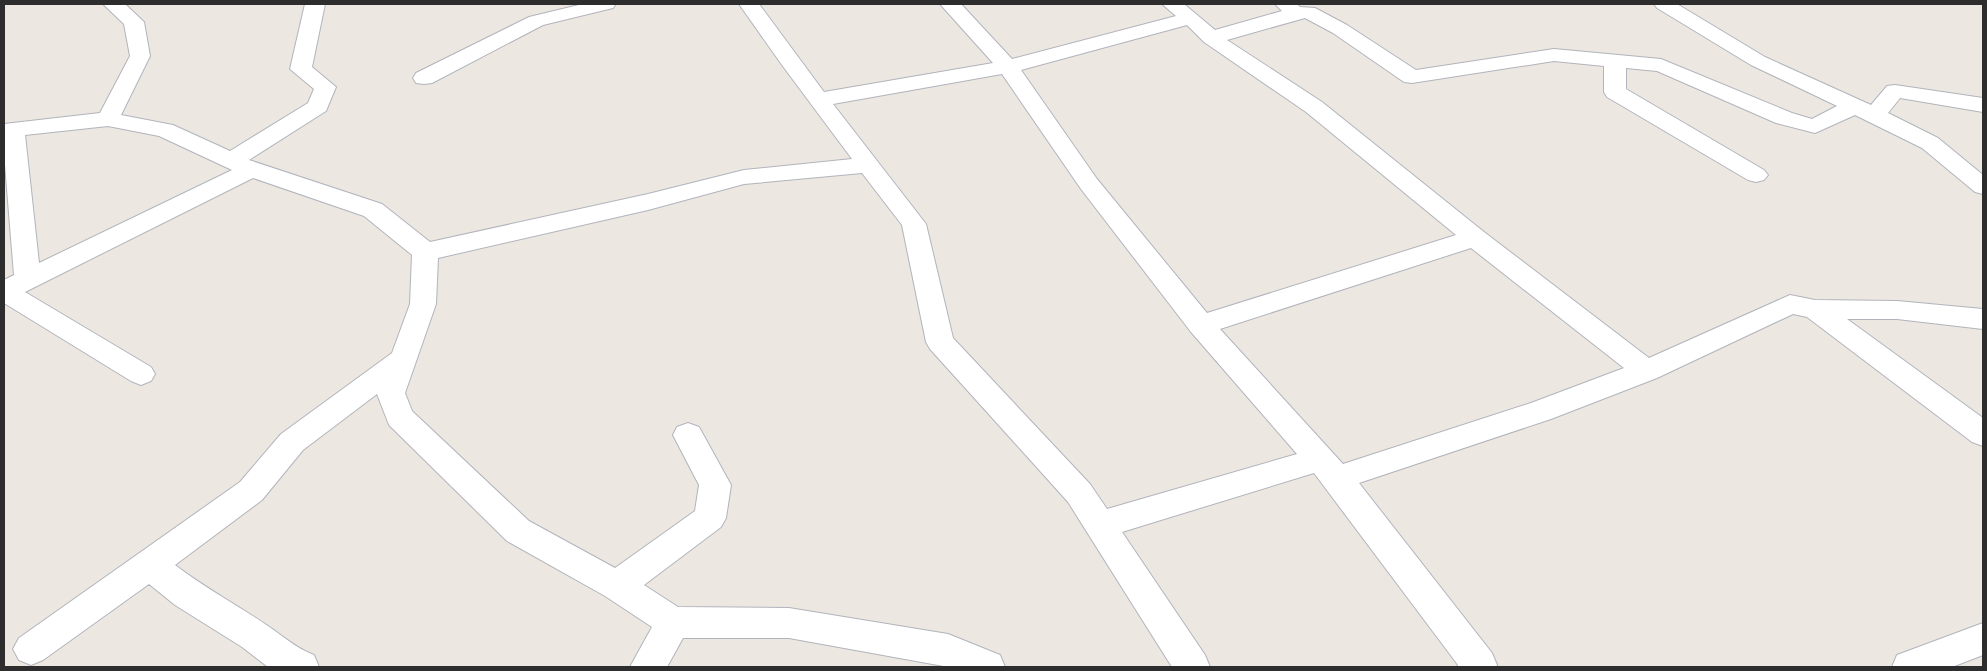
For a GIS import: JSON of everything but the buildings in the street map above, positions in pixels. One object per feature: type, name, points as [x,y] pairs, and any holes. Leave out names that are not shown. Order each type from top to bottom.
[{"type":"street","points":[[108,119],[140,56],[134,22],[113,4]]},
{"type":"street","points":[[12,288],[241,165],[318,106],[325,87],[301,69],[315,4]]},
{"type":"street","points":[[424,78],[536,21],[606,4]]},
{"type":"street","points":[[749,4],[789,61],[914,224],[940,342],[1079,493],[1192,667]]},
{"type":"street","points":[[950,4],[1008,67],[1089,184],[1201,325],[1328,468],[1478,664],[1475,667]]},
{"type":"street","points":[[1172,4],[1192,18],[1211,38],[1314,108],[1476,238],[1646,370]]},
{"type":"street","points":[[1664,4],[1758,61],[1930,143],[1983,187]]},
{"type":"street","points":[[1211,38],[1291,8],[1308,12],[1340,28],[1412,77],[1554,55],[1661,65],[1784,118],[1815,126],[1855,106]]},
{"type":"street","points":[[819,100],[1008,67],[1192,18]]},
{"type":"street","points":[[1615,61],[1616,92],[1756,175]]},
{"type":"street","points":[[1874,115],[1895,91],[1983,105]]},
{"type":"street","points":[[12,288],[8,130],[108,119],[165,130],[241,165],[373,210],[426,252]]},
{"type":"street","points":[[426,252],[648,202],[744,177],[869,165]]},
{"type":"street","points":[[1201,325],[1476,238]]},
{"type":"street","points":[[426,252],[423,304],[391,393],[398,417],[518,531],[617,586],[673,622],[789,623],[948,650],[987,667]]},
{"type":"street","points":[[12,288],[141,374]]},
{"type":"street","points":[[1100,525],[1328,468],[1541,411],[1646,370],[1790,304],[1815,309],[1897,310],[1983,320]]},
{"type":"street","points":[[1815,309],[1983,434]]},
{"type":"street","points":[[31,649],[251,491],[292,442],[404,358]]},
{"type":"street","points":[[617,586],[710,518],[715,485],[688,435]]},
{"type":"street","points":[[150,565],[187,594],[254,636],[292,664],[301,667]]},
{"type":"street","points":[[648,667],[673,622]]},
{"type":"street","points":[[1910,667],[1948,661],[1983,639]]}]
